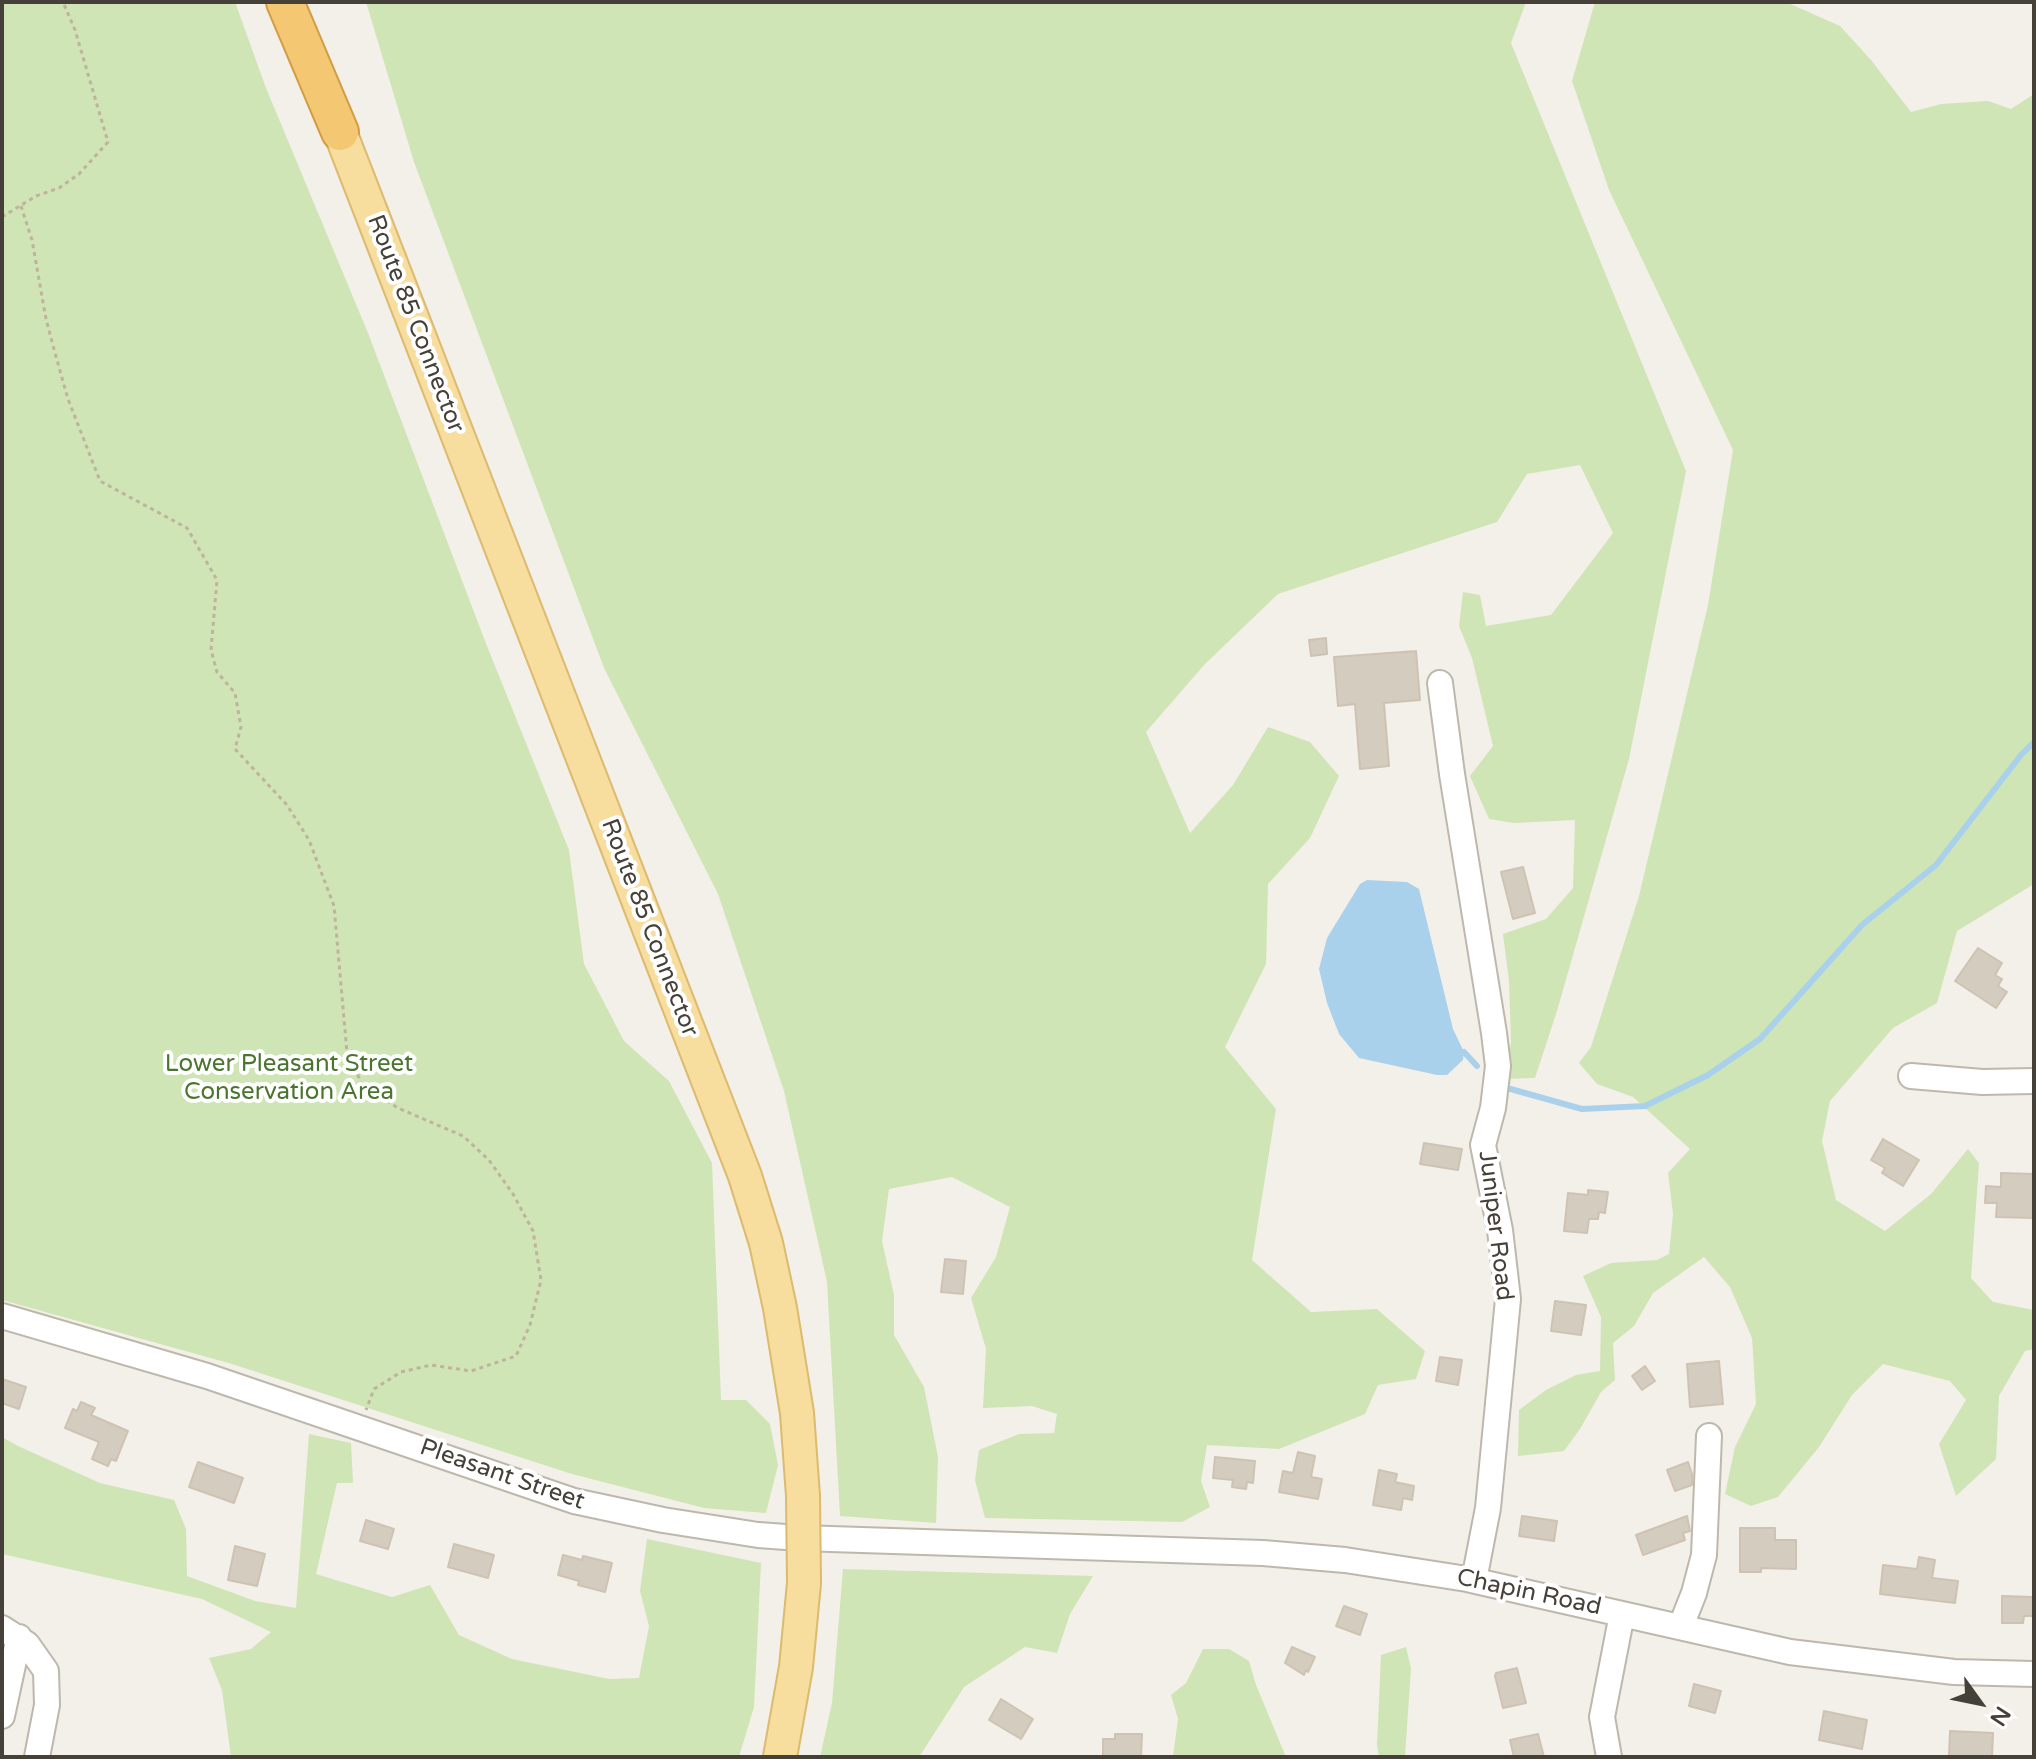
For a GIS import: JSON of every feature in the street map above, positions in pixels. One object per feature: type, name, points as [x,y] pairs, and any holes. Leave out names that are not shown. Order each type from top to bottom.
[{"type":"highway","name":"Route 85 Connector","points":[[285,2],[340,132]]},
{"type":"highway","name":"Route 85 Connector","points":[[308,2],[340,132]]},
{"type":"main road","name":"Route 85 Connector","points":[[340,132],[745,1176],[766,1243],[797,1413],[803,1496],[804,1583],[796,1667],[780,1757]]},
{"type":"street","name":"Juniper Road","points":[[1440,683],[1498,1066],[1493,1108],[1483,1145],[1500,1230],[1508,1299],[1488,1508],[1474,1580]]},
{"type":"street","points":[[1911,1076],[1982,1082],[2034,1081]]},
{"type":"street","name":"Pleasant Street","points":[[2,1316],[207,1376],[574,1501],[663,1520],[769,1536],[1019,1545]]},
{"type":"street","points":[[1681,1626],[1704,1555],[1709,1436]]},
{"type":"street","name":"Chapin Road","points":[[1019,1545],[1304,1556],[1386,1565],[1474,1580],[1831,1659],[1954,1672],[2034,1674]]},
{"type":"street","points":[[1609,1757],[1602,1717],[1622,1614]]},
{"type":"street","points":[[2,1716],[10,1632],[27,1644],[46,1671],[47,1705],[37,1757]]},
{"type":"path","points":[[2,217],[36,196],[59,188],[79,174],[108,142],[75,30],[63,2]]},
{"type":"path","points":[[21,206],[32,240],[46,319],[68,399],[100,481],[187,528],[217,580],[211,650],[217,672],[235,693],[241,727],[235,749],[287,805],[309,840],[334,906],[347,1053],[362,1084],[398,1108],[463,1136],[489,1160],[513,1194],[533,1231],[541,1280],[530,1325],[516,1356],[471,1371],[431,1365],[401,1372],[374,1389],[359,1426]]},
{"type":"green space","name":"Lower Pleasant Street Conservation Area","points":[[2,2],[235,2],[266,88],[368,333],[485,641],[569,850],[584,964],[624,1041],[669,1081],[712,1163],[721,1400],[746,1400],[770,1424],[778,1465],[766,1513],[704,1508],[572,1474],[232,1364],[2,1300]]},
{"type":"green space","points":[[366,2],[1526,2],[1511,43],[1686,471],[1629,759],[1535,1078],[1506,1079],[1511,1041],[1509,981],[1503,934],[1546,919],[1573,888],[1575,820],[1514,823],[1489,819],[1470,776],[1493,746],[1472,658],[1459,626],[1463,592],[1480,595],[1486,626],[1551,615],[1613,533],[1580,465],[1527,474],[1497,522],[1278,594],[1204,665],[1146,732],[1190,833],[1233,785],[1268,727],[1310,742],[1339,776],[1310,838],[1268,884],[1266,964],[1225,1047],[1276,1109],[1252,1260],[1311,1312],[1377,1309],[1425,1351],[1416,1379],[1378,1385],[1365,1414],[1279,1449],[1207,1445],[1201,1481],[1210,1507],[1182,1522],[985,1518],[975,1480],[979,1450],[1019,1434],[1054,1433],[1057,1414],[1032,1406],[983,1408],[986,1349],[971,1298],[996,1257],[1010,1207],[952,1177],[889,1189],[882,1241],[894,1295],[894,1335],[924,1387],[938,1457],[936,1523],[840,1516],[827,1282],[784,1091],[718,894],[604,668],[414,162]]},
{"type":"green space","points":[[1595,2],[1786,2],[1840,26],[1911,112],[1941,104],[1988,101],[2011,109],[2034,94],[2034,884],[1957,931],[1937,1003],[1893,1028],[1830,1101],[1822,1141],[1836,1200],[1885,1231],[1931,1194],[1968,1149],[1979,1163],[1971,1278],[1993,1302],[2034,1310],[2034,1349],[2025,1351],[1999,1396],[1996,1459],[1956,1496],[1939,1444],[1966,1400],[1950,1381],[1883,1364],[1852,1395],[1819,1447],[1778,1497],[1751,1506],[1725,1494],[1735,1447],[1756,1404],[1752,1338],[1730,1287],[1704,1257],[1653,1293],[1634,1326],[1613,1343],[1615,1380],[1601,1392],[1564,1451],[1518,1456],[1519,1410],[1546,1390],[1576,1375],[1600,1371],[1601,1317],[1583,1276],[1611,1263],[1657,1260],[1669,1254],[1673,1214],[1668,1173],[1690,1149],[1633,1097],[1597,1084],[1579,1063],[1591,1047],[1639,896],[1708,605],[1733,450],[1609,190],[1572,81]]},
{"type":"green space","points":[[309,1434],[351,1443],[353,1483],[337,1483],[316,1574],[392,1597],[430,1585],[459,1635],[512,1659],[609,1679],[639,1678],[649,1626],[640,1591],[647,1539],[761,1563],[754,1707],[739,1757],[231,1757],[222,1690],[209,1658],[251,1649],[271,1632],[202,1599],[2,1554],[2,1437],[100,1483],[174,1500],[186,1529],[187,1576],[255,1601],[296,1608]]},
{"type":"green space","points":[[843,1569],[1093,1576],[1070,1614],[1057,1653],[1025,1647],[964,1687],[919,1757],[820,1757],[832,1703]]},
{"type":"green space","points":[[1406,1647],[1411,1668],[1405,1757],[1379,1757],[1381,1655]]},
{"type":"green space","points":[[1203,1649],[1229,1649],[1249,1661],[1286,1757],[1173,1757],[1178,1719],[1171,1695],[1186,1683]]},
{"type":"water","points":[[1367,880],[1407,882],[1419,889],[1453,1029],[1464,1052],[1463,1060],[1447,1075],[1359,1058],[1339,1034],[1319,969],[1327,938],[1360,884]]},
{"type":"building","points":[[1326,638],[1327,654],[1311,656],[1309,640]]},
{"type":"building","points":[[1416,651],[1420,700],[1384,703],[1389,766],[1360,769],[1355,704],[1338,706],[1334,657]]},
{"type":"building","points":[[1523,867],[1535,913],[1513,919],[1501,872]]},
{"type":"building","points":[[1978,948],[2002,963],[1995,975],[2002,979],[1998,986],[2007,992],[1996,1008],[1955,981]]},
{"type":"building","points":[[1883,1139],[1919,1160],[1903,1186],[1882,1173],[1885,1168],[1871,1160]]},
{"type":"building","points":[[1424,1143],[1462,1149],[1458,1170],[1420,1164]]},
{"type":"building","points":[[2001,1173],[2034,1174],[2034,1218],[1996,1217],[1997,1203],[1985,1203],[1986,1186],[2001,1187]]},
{"type":"building","points":[[1588,1190],[1608,1192],[1605,1213],[1599,1212],[1598,1219],[1589,1219],[1587,1233],[1564,1231],[1568,1193],[1588,1195]]},
{"type":"building","points":[[945,1259],[966,1261],[963,1294],[941,1292]]},
{"type":"building","points":[[1555,1301],[1586,1305],[1581,1335],[1551,1331]]},
{"type":"building","points":[[1440,1357],[1462,1360],[1458,1385],[1436,1381]]},
{"type":"building","points":[[1719,1361],[1723,1404],[1690,1407],[1687,1364]]},
{"type":"building","points":[[1645,1366],[1655,1381],[1642,1390],[1632,1376]]},
{"type":"building","points":[[2,1379],[26,1387],[19,1409],[2,1403]]},
{"type":"building","points":[[81,1402],[95,1408],[91,1415],[128,1431],[116,1461],[111,1459],[108,1466],[92,1459],[99,1442],[65,1428],[73,1409],[77,1411]]},
{"type":"building","points":[[1298,1452],[1315,1456],[1311,1477],[1322,1479],[1318,1499],[1279,1492],[1283,1471],[1293,1473]]},
{"type":"building","points":[[1215,1457],[1255,1461],[1253,1483],[1247,1482],[1246,1489],[1232,1487],[1233,1480],[1213,1478]]},
{"type":"building","points":[[198,1462],[243,1478],[234,1503],[189,1487]]},
{"type":"building","points":[[1688,1462],[1692,1485],[1675,1491],[1667,1470]]},
{"type":"building","points":[[1379,1470],[1397,1474],[1395,1482],[1414,1486],[1412,1500],[1403,1498],[1401,1510],[1373,1505]]},
{"type":"building","points":[[1522,1516],[1557,1521],[1554,1541],[1519,1536]]},
{"type":"building","points":[[1687,1516],[1690,1531],[1683,1533],[1685,1540],[1643,1555],[1636,1535]]},
{"type":"building","points":[[366,1520],[394,1529],[388,1549],[360,1541]]},
{"type":"building","points":[[1740,1528],[1775,1528],[1775,1540],[1796,1540],[1796,1569],[1761,1568],[1761,1572],[1740,1572]]},
{"type":"building","points":[[454,1544],[494,1555],[488,1578],[448,1567]]},
{"type":"building","points":[[235,1546],[265,1554],[257,1586],[228,1580]]},
{"type":"building","points":[[563,1555],[612,1563],[605,1592],[578,1585],[579,1581],[558,1575]]},
{"type":"building","points":[[1919,1557],[1935,1560],[1932,1578],[1958,1581],[1955,1603],[1880,1594],[1883,1565],[1917,1569]]},
{"type":"building","points":[[2002,1596],[2034,1597],[2034,1616],[2024,1616],[2023,1623],[2002,1623]]},
{"type":"building","points":[[1344,1606],[1367,1614],[1360,1635],[1336,1626]]},
{"type":"building","points":[[1292,1647],[1315,1657],[1304,1675],[1285,1663]]},
{"type":"building","points":[[1517,1668],[1526,1703],[1503,1708],[1496,1673]]},
{"type":"building","points":[[1694,1684],[1721,1691],[1715,1713],[1689,1706]]},
{"type":"building","points":[[1001,1699],[1033,1719],[1021,1739],[989,1720]]},
{"type":"building","points":[[1824,1711],[1867,1720],[1862,1749],[1819,1740]]},
{"type":"building","points":[[1950,1731],[1993,1733],[1992,1757],[1949,1757]]},
{"type":"building","points":[[1115,1734],[1142,1734],[1141,1757],[1103,1757],[1103,1739],[1115,1739]]},
{"type":"building","points":[[1538,1734],[1544,1757],[1514,1757],[1510,1740]]},
{"type":"waterway","points":[[1507,1088],[1582,1109],[1645,1106],[1708,1075],[1760,1039],[1862,925],[1936,865],[2034,742]]},
{"type":"waterway","points":[[1464,1052],[1477,1066]]}]
